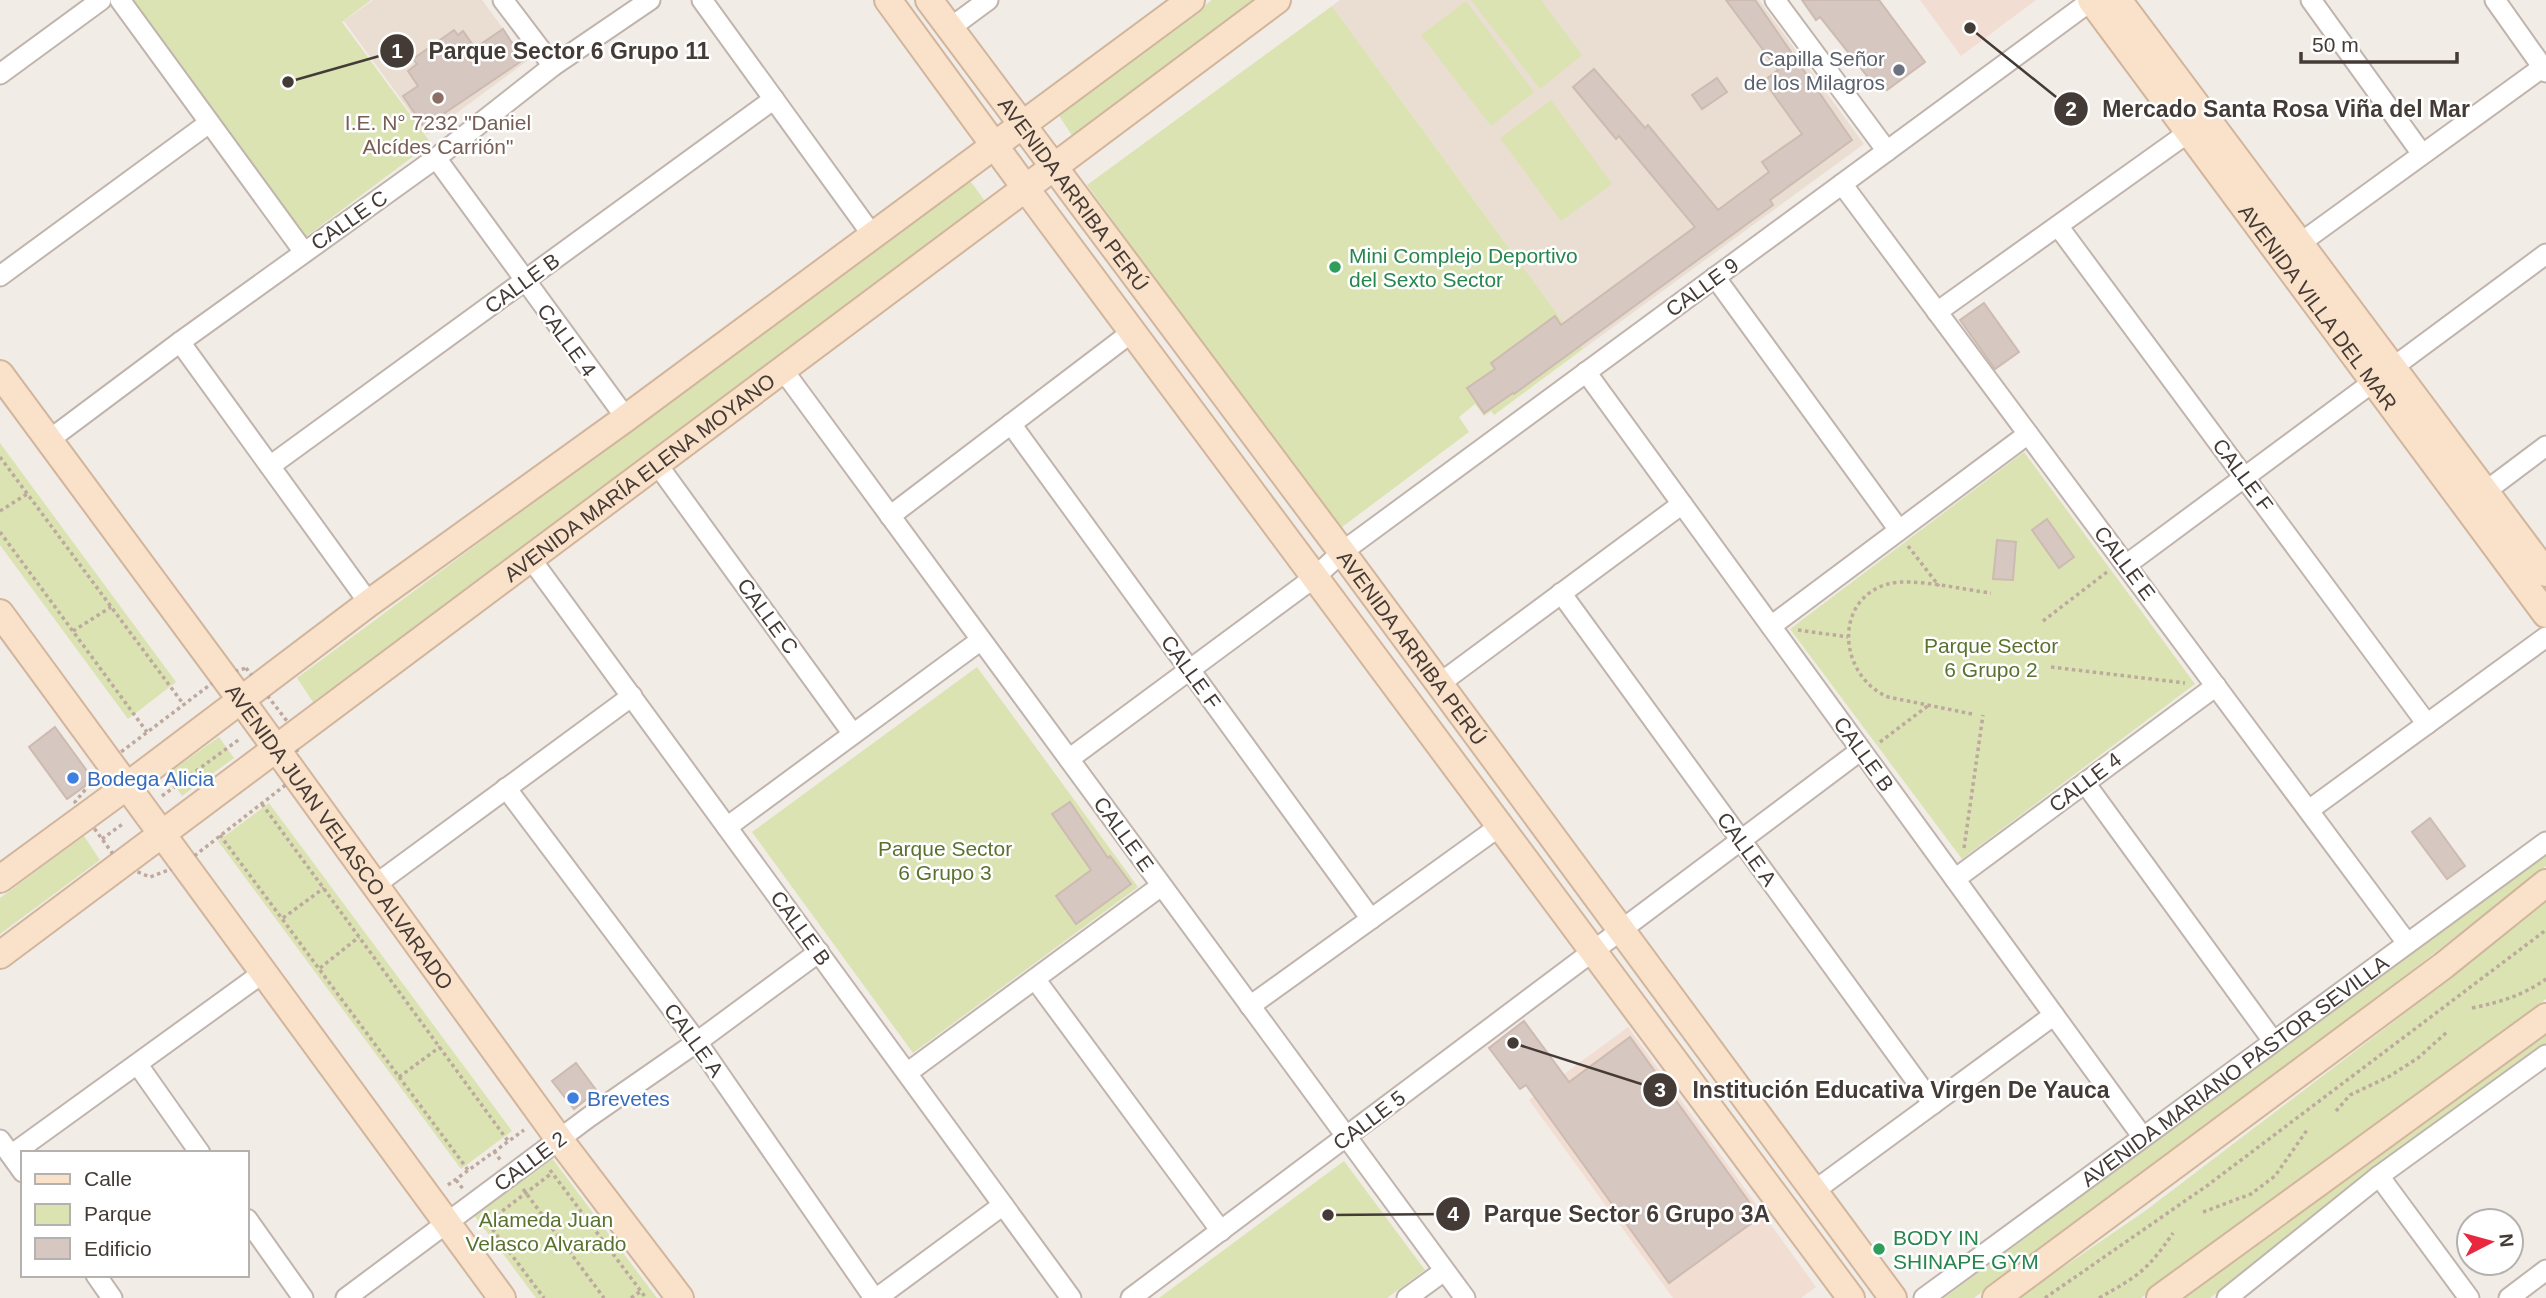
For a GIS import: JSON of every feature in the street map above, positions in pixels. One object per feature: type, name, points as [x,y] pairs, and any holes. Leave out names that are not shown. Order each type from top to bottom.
[{"type":"street","points":[[0,74],[101,0]]},
{"type":"street","points":[[120,0],[304,251]]},
{"type":"street","points":[[503,0],[553,66]]},
{"type":"street","name":"CALLE C","points":[[49,440],[304,251],[436,158],[553,66],[650,0]]},
{"type":"street","points":[[702,0],[873,236]]},
{"type":"street","name":"AVENIDA ARRIBA PERÚ","points":[[888,0],[1500,826],[1607,942],[1814,1191],[1894,1298]]},
{"type":"street","name":"AVENIDA ARRIBA PERÚ","points":[[929,0],[1439,684],[1607,942],[1852,1298]]},
{"type":"street","points":[[950,28],[988,0]]},
{"type":"street","points":[[0,878],[127,786],[369,603],[626,418],[1191,0]]},
{"type":"street","name":"AVENIDA MARÍA ELENA MOYANO","points":[[0,955],[1277,0]]},
{"type":"street","points":[[1775,0],[1887,151]]},
{"type":"street","name":"CALLE 9","points":[[1069,759],[1315,577],[1342,552],[2091,0]]},
{"type":"street","name":"AVENIDA VILLA DEL MAR","points":[[2091,0],[2189,132],[2382,374],[2486,491],[2546,573]]},
{"type":"street","name":"AVENIDA VILLA DEL MAR","points":[[2118,0],[2299,244],[2382,374],[2546,614]]},
{"type":"street","points":[[2311,0],[2422,154]]},
{"type":"street","points":[[2299,244],[2544,69],[2495,0]]},
{"type":"street","name":"CALLE B","points":[[270,466],[774,99]]},
{"type":"street","points":[[0,276],[209,123]]},
{"type":"street","points":[[1937,312],[2189,132]]},
{"type":"street","name":"CALLE 4","points":[[436,158],[626,418]]},
{"type":"street","name":"CALLE E","points":[[1842,184],[2407,943]]},
{"type":"street","name":"CALLE F","points":[[2058,226],[2427,724]]},
{"type":"street","points":[[2126,565],[2546,254]]},
{"type":"street","points":[[1715,277],[1898,531]]},
{"type":"street","points":[[890,516],[1132,332]]},
{"type":"street","points":[[180,342],[369,603]]},
{"type":"street","name":"CALLE E","points":[[783,370],[1465,1298]]},
{"type":"street","name":"CALLE B","points":[[1586,372],[1771,626],[1868,749],[1955,879],[2142,1136]]},
{"type":"street","name":"AVENIDA JUAN VELASCO ALVARADO","points":[[0,374],[241,699],[269,718],[277,749],[542,1116],[549,1147],[680,1298]]},
{"type":"street","name":"CALLE F","points":[[1010,424],[1371,919]]},
{"type":"street","points":[[1771,626],[2028,434]]},
{"type":"street","points":[[2486,491],[2546,446]]},
{"type":"street","name":"CALLE C","points":[[657,464],[853,734]]},
{"type":"street","points":[[1439,684],[1682,504]]},
{"type":"street","name":"CALLE B","points":[[531,559],[1071,1298]]},
{"type":"street","name":"CALLE A","points":[[1561,593],[1933,1104]]},
{"type":"street","points":[[0,613],[502,1298]]},
{"type":"street","points":[[2309,810],[2546,637]]},
{"type":"street","points":[[727,827],[981,640]]},
{"type":"street","name":"CALLE 4","points":[[1955,879],[2216,686]]},
{"type":"street","points":[[375,885],[632,696]]},
{"type":"street","points":[[1607,942],[1868,749]]},
{"type":"street","points":[[2085,783],[2273,1041]]},
{"type":"street","name":"CALLE A","points":[[506,789],[697,1042],[875,1298]]},
{"type":"street","points":[[1250,1006],[1500,826]]},
{"type":"street","name":"AVENIDA MARIANO PASTOR SEVILLA","points":[[1924,1298],[2546,842]]},
{"type":"street","name":"AVENIDA MARIANO PASTOR SEVILLA","points":[[1996,1298],[2443,965],[2546,883]]},
{"type":"street","points":[[907,1073],[1161,886]]},
{"type":"street","name":"CALLE 5","points":[[1131,1298],[1607,942]]},
{"type":"street","name":"CALLE 2","points":[[454,1232],[473,1203],[819,952]]},
{"type":"street","points":[[21,1169],[6,1148],[138,1065],[264,972]]},
{"type":"street","points":[[1035,979],[1221,1231]]},
{"type":"street","points":[[1814,1191],[2054,1015]]},
{"type":"street","points":[[2161,1298],[2546,1017]]},
{"type":"street","points":[[2227,1298],[2379,1176],[2546,1055]]},
{"type":"street","points":[[138,1065],[199,1151]]},
{"type":"street","points":[[2379,1176],[2469,1298]]},
{"type":"street","points":[[875,1298],[1003,1205]]},
{"type":"street","points":[[248,1220],[303,1298]]},
{"type":"street","points":[[346,1298],[454,1232]]},
{"type":"street","points":[[1407,1298],[1444,1270]]},
{"type":"street","points":[[2509,1298],[2546,1270]]},
{"type":"street","points":[[97,1277],[106,1296]]},
{"type":"path","points":[[0,457],[184,705]]},
{"type":"path","points":[[0,511],[27,494]]},
{"type":"path","points":[[1898,531],[1939,586]]},
{"type":"path","points":[[0,532],[147,732]]},
{"type":"path","points":[[2043,621],[2108,572],[2100,562]]},
{"type":"path","points":[[1972,714],[1888,697],[1869,686],[1852,661],[1848,637],[1851,622],[1862,601],[1878,588],[1898,582],[1991,593]]},
{"type":"path","points":[[73,631],[111,607]]},
{"type":"path","points":[[1795,629],[1805,622]]},
{"type":"path","points":[[1795,629],[1848,637]]},
{"type":"path","points":[[1795,629],[1803,640]]},
{"type":"path","points":[[2051,667],[2189,684]]},
{"type":"path","points":[[2181,673],[2189,684]]},
{"type":"path","points":[[223,675],[108,761],[75,802],[121,866],[150,877],[184,864],[297,776]]},
{"type":"path","points":[[2179,692],[2189,684]]},
{"type":"path","points":[[1868,749],[1929,705]]},
{"type":"path","points":[[1964,854],[1983,715]]},
{"type":"path","points":[[102,839],[269,718]]},
{"type":"path","points":[[1868,749],[1872,732]]},
{"type":"path","points":[[262,803],[508,1141]]},
{"type":"path","points":[[220,835],[468,1170]]},
{"type":"path","points":[[1955,843],[1964,854]]},
{"type":"path","points":[[1964,854],[1974,846]]},
{"type":"path","points":[[283,919],[324,888]]},
{"type":"path","points":[[2045,1298],[2208,1185],[2546,930]]},
{"type":"path","points":[[319,969],[359,937]]},
{"type":"path","points":[[2472,1008],[2508,1000],[2546,979]]},
{"type":"path","points":[[2336,1111],[2350,1096],[2418,1058],[2447,1032]]},
{"type":"path","points":[[399,1077],[440,1047]]},
{"type":"path","points":[[429,1199],[542,1116]]},
{"type":"path","points":[[2203,1212],[2251,1194],[2275,1176],[2307,1130]]},
{"type":"path","points":[[521,1132],[549,1147],[552,1173],[646,1298]]},
{"type":"path","points":[[494,1151],[604,1298]]},
{"type":"path","points":[[454,1232],[488,1222],[552,1173]]},
{"type":"path","points":[[456,1180],[544,1298]]},
{"type":"path","points":[[2099,1298],[2131,1282],[2154,1262],[2173,1233]]},
{"type":"path","points":[[631,1298],[641,1291]]},
{"type":"shaded area","name":"I.E. N° 7232 \"Daniel Alcídes Carrión\"","points":[[373,0],[482,0],[527,61],[427,135],[344,21]]},
{"type":"shaded area","points":[[1340,0],[1759,0],[1864,144],[1583,349],[1332,6]]},
{"type":"shaded area","points":[[1920,0],[2036,0],[1961,56]]},
{"type":"shaded area","points":[[1628,1027],[1816,1287],[1801,1298],[1673,1298],[1529,1100]]},
{"type":"green space","points":[[131,0],[371,0],[342,22],[431,143],[303,239]]},
{"type":"green space","points":[[1212,0],[1258,0],[1073,137],[1058,114]]},
{"type":"green space","points":[[1471,0],[1541,0],[1582,55],[1540,89]]},
{"type":"green space","points":[[1466,1],[1534,92],[1491,126],[1421,35]]},
{"type":"green space","name":"Mini Complejo Deportivo del Sexto Sector","points":[[1332,6],[1583,349],[1494,415],[1491,411],[1484,416],[1475,404],[1459,417],[1469,432],[1338,530],[1087,185]]},
{"type":"green space","points":[[1551,100],[1612,184],[1561,221],[1500,138]]},
{"type":"green space","points":[[969,179],[987,204],[313,702],[297,678]]},
{"type":"green space","points":[[0,443],[176,682],[128,719],[0,545]]},
{"type":"green space","name":"Parque Sector 6 Grupo 2","points":[[2024,452],[2195,684],[1962,859],[1790,629]]},
{"type":"green space","name":"Parque Sector 6 Grupo 3","points":[[977,667],[1138,887],[913,1053],[752,832]]},
{"type":"green space","points":[[219,737],[234,758],[182,796],[167,774]]},
{"type":"green space","name":"Alameda Juan Velasco Alvarado","points":[[269,803],[512,1131],[461,1169],[218,841]]},
{"type":"green space","points":[[84,836],[100,860],[0,934],[0,898]]},
{"type":"green space","points":[[2546,852],[2546,866],[2383,993],[1974,1298],[1944,1298]]},
{"type":"green space","points":[[2546,900],[2546,999],[2141,1298],[2018,1298],[2145,1211],[2396,1020]]},
{"type":"green space","points":[[2546,1028],[2546,1047],[2210,1298],[2182,1298]]},
{"type":"green space","name":"Alameda Juan Velasco Alvarado","points":[[551,1157],[657,1298],[536,1298],[474,1215]]},
{"type":"green space","points":[[1344,1161],[1425,1270],[1387,1298],[1159,1298]]},
{"type":"building","points":[[1726,0],[1755,0],[1852,140],[1770,200],[1773,205],[1514,394],[1484,413],[1467,388],[1495,369],[1491,363],[1555,316],[1561,325],[1695,227],[1619,136],[1616,139],[1573,87],[1594,69],[1645,128],[1648,125],[1718,210],[1769,172],[1762,162],[1802,134],[1764,81],[1778,70]]},
{"type":"building","points":[[1802,0],[1879,0],[1925,62],[1887,90],[1871,81],[1820,17],[1816,20]]},
{"type":"building","points":[[503,29],[523,60],[424,127],[403,96],[418,86],[408,71],[417,64],[413,59],[454,30],[458,35],[463,31],[475,48]]},
{"type":"building","points":[[1717,78],[1727,92],[1702,109],[1692,95]]},
{"type":"building","points":[[1984,303],[2019,352],[1995,369],[1960,320]]},
{"type":"building","points":[[2047,519],[2074,557],[2059,568],[2032,530]]},
{"type":"building","points":[[1997,540],[2016,542],[2013,580],[1993,579]]},
{"type":"building","points":[[55,727],[90,775],[85,786],[67,799],[29,747]]},
{"type":"building","points":[[1070,802],[1108,858],[1110,856],[1131,884],[1076,924],[1056,896],[1091,870],[1052,814]]},
{"type":"building","points":[[2430,818],[2465,866],[2447,879],[2412,832]]},
{"type":"building","points":[[1524,1021],[1569,1082],[1630,1037],[1760,1217],[1669,1283],[1526,1085],[1520,1089],[1489,1048]]},
{"type":"building","points":[[576,1063],[597,1091],[574,1109],[552,1081]]},
{"type":"place","name":"Mercado Santa Rosa Viña del Mar","points":[[1970,28]]},
{"type":"place","name":"Capilla Señor de los Milagros","points":[[1899,70]]},
{"type":"place","name":"Parque Sector 6 Grupo 11","points":[[288,82]]},
{"type":"place","name":"I.E. N° 7232 \"Daniel Alcídes Carrión\"","points":[[438,98]]},
{"type":"place","name":"Mini Complejo Deportivo del Sexto Sector","points":[[1335,267]]},
{"type":"place","name":"Bodega Alicia","points":[[73,778]]},
{"type":"place","name":"Institución Educativa Virgen De Yauca","points":[[1513,1043]]},
{"type":"place","name":"Brevetes","points":[[573,1098]]},
{"type":"place","name":"Parque Sector 6 Grupo 3A","points":[[1328,1215]]},
{"type":"place","name":"BODY IN SHINAPE GYM","points":[[1879,1249]]}]
